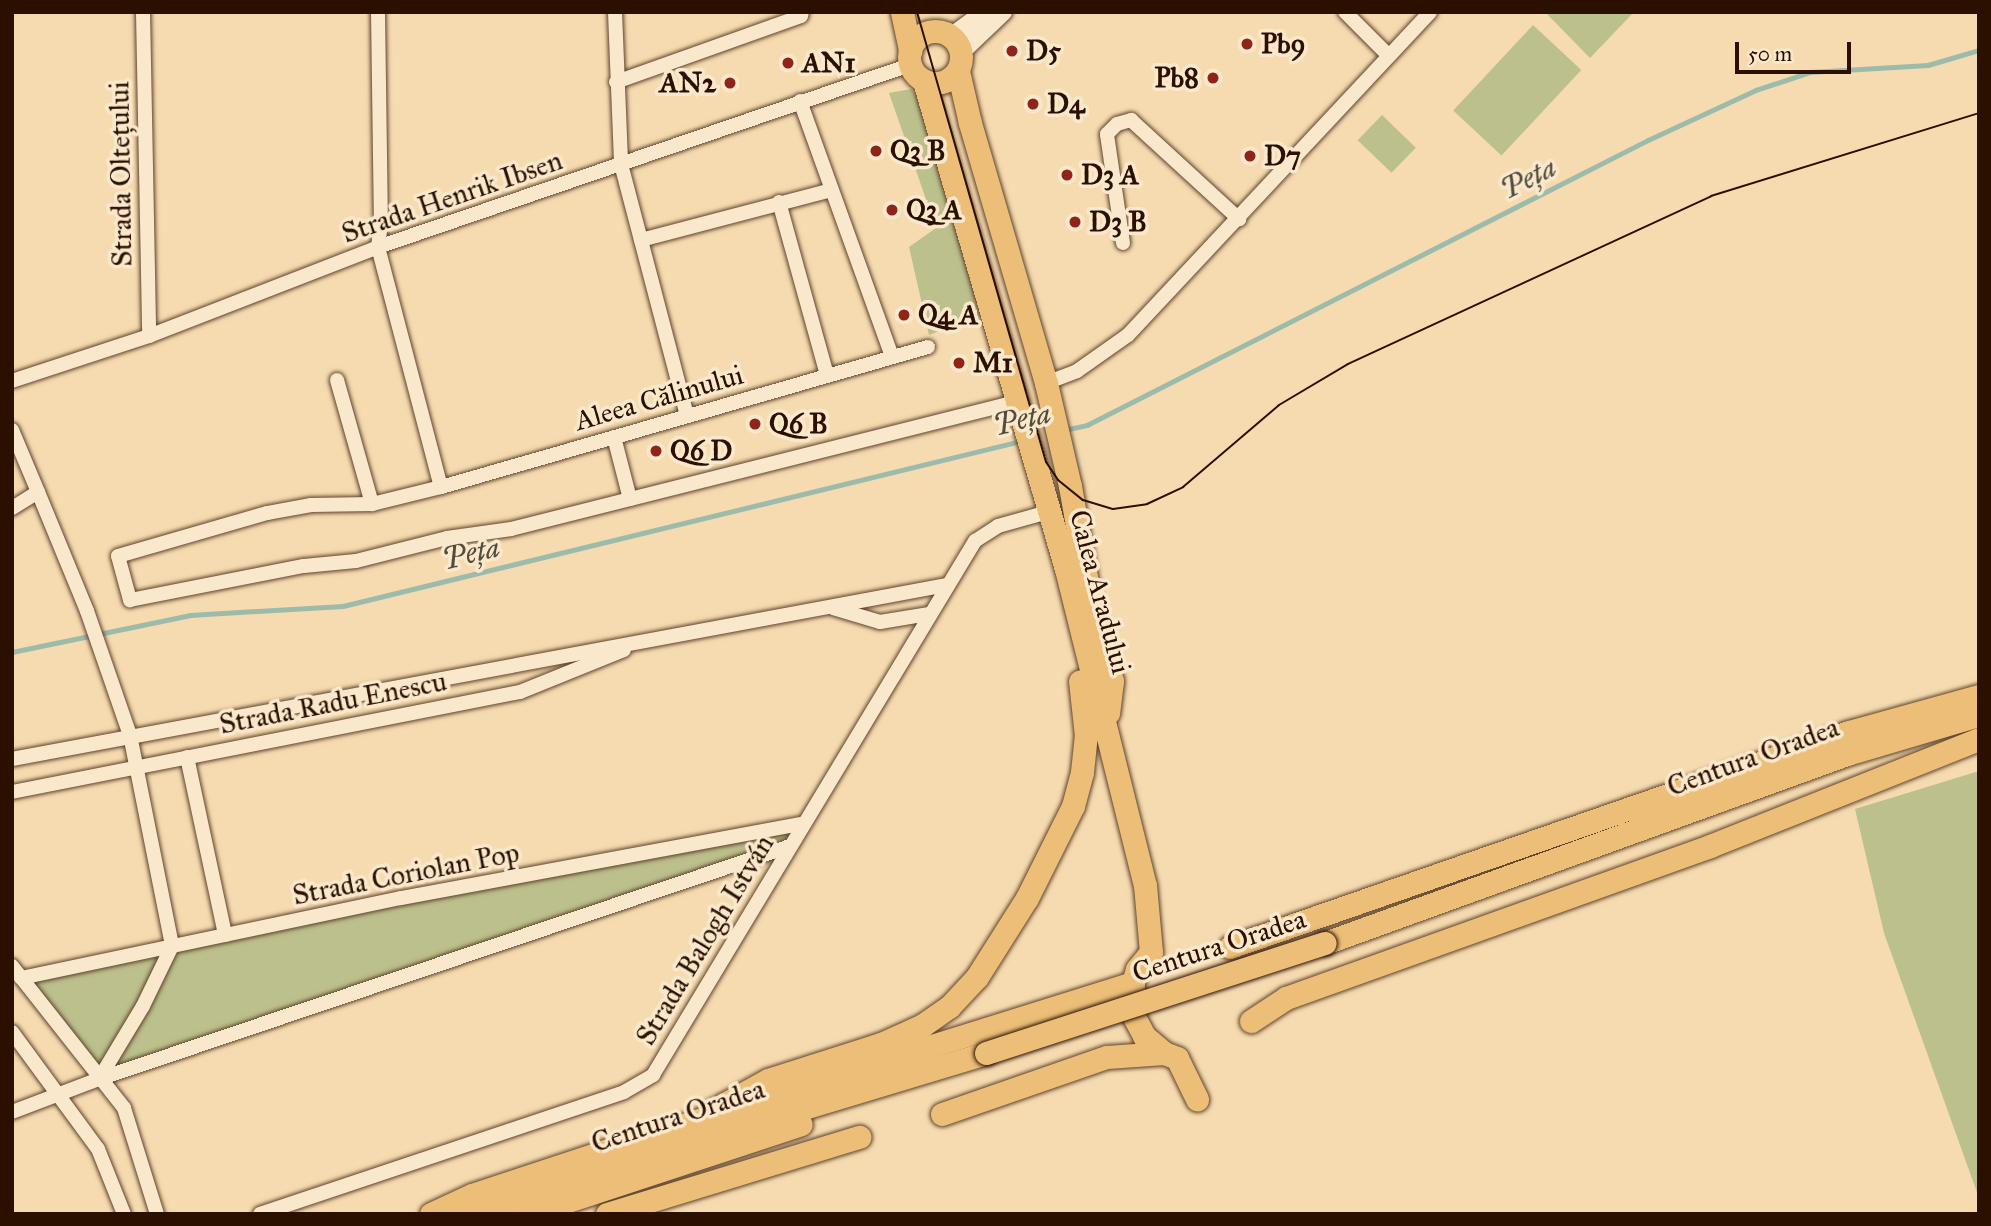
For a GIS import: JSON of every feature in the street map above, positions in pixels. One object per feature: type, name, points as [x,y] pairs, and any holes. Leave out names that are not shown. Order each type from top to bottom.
[{"type":"main road","name":"Calea Aradului","points":[[902,12],[915,65],[1074,605],[1145,885],[1151,952],[1137,969],[1133,983]]},
{"type":"main road","name":"Calea Aradului","points":[[941,12],[955,49],[970,123],[1049,394],[1063,453],[1090,599],[1112,681],[1106,729]]},
{"type":"main road","points":[[938,31],[955,49],[944,81],[915,65],[918,36],[927,32],[938,31]]},
{"type":"main road","points":[[697,1120],[731,1098],[768,1080],[881,1044],[923,1026],[958,999],[994,955],[1064,828],[1080,781],[1086,736],[1084,702],[1076,658],[1074,605]]},
{"type":"main road","points":[[1230,947],[1849,732],[1979,696]]},
{"type":"main road","name":"Centura Oradea","points":[[1326,948],[1847,754],[1979,715]]},
{"type":"main road","name":"Centura Oradea","points":[[528,1214],[988,1058],[1326,948],[1802,785],[1979,731]]},
{"type":"main road","points":[[1251,1021],[1286,998],[1710,846],[1979,739]]},
{"type":"main road","points":[[431,1214],[472,1195],[697,1120],[1133,983],[1131,1004],[1144,1037],[1164,1053],[1177,1058],[1197,1098]]},
{"type":"main road","points":[[942,1114],[1107,1057],[1164,1053]]},
{"type":"main road","name":"Centura Oradea","points":[[471,1214],[722,1133],[988,1058]]},
{"type":"main road","points":[[607,1214],[859,1137]]},
{"type":"street","name":"Strada Oltețului","points":[[142,12],[149,336]]},
{"type":"street","points":[[379,12],[382,223],[378,247],[441,487]]},
{"type":"street","points":[[615,12],[621,164],[687,415]]},
{"type":"street","points":[[616,82],[802,16],[802,12]]},
{"type":"street","points":[[955,49],[985,12]]},
{"type":"street","points":[[955,49],[1003,12]]},
{"type":"street","points":[[1345,12],[1389,55]]},
{"type":"street","points":[[1049,394],[1128,335],[1430,12]]},
{"type":"street","name":"Strada Henrik Ibsen","points":[[12,381],[149,336],[378,247],[800,100],[915,65]]},
{"type":"street","points":[[800,100],[892,356]]},
{"type":"street","points":[[1123,243],[1107,134],[1117,124],[1131,120],[1239,219]]},
{"type":"street","points":[[641,240],[832,190]]},
{"type":"street","points":[[779,202],[827,374]]},
{"type":"street","name":"Aleea Călinului","points":[[629,499],[511,529],[447,538],[356,561],[304,566],[130,600],[118,556],[267,513],[311,505],[372,504],[441,487],[928,347]]},
{"type":"street","points":[[337,380],[372,504]]},
{"type":"street","points":[[614,437],[629,499],[1017,407]]},
{"type":"street","points":[[12,430],[87,611],[130,735],[172,946],[143,1006],[99,1079]]},
{"type":"street","points":[[12,508],[38,492]]},
{"type":"street","name":"Strada Balogh István","points":[[260,1214],[640,1084],[653,1075],[946,585],[975,541],[986,531],[1048,512]]},
{"type":"street","name":"Strada Radu Enescu","points":[[12,759],[654,637],[946,585]]},
{"type":"street","points":[[832,607],[880,622],[929,614]]},
{"type":"street","name":"Strada Radu Enescu","points":[[12,792],[520,692],[654,637]]},
{"type":"street","points":[[187,757],[225,935]]},
{"type":"street","name":"Strada Coriolan Pop","points":[[16,972],[172,946],[401,898],[802,824]]},
{"type":"street","points":[[12,1112],[99,1079],[790,846]]},
{"type":"street","points":[[16,972],[124,1108],[158,1214]]},
{"type":"street","points":[[12,1032],[98,1149],[124,1214]]},
{"type":"green space","points":[[1545,12],[1634,12],[1590,58]]},
{"type":"green space","points":[[1533,25],[1581,70],[1501,156],[1453,111]]},
{"type":"green space","points":[[911,89],[926,105],[992,311],[929,335],[909,247],[936,228],[889,93]]},
{"type":"green space","points":[[1382,115],[1416,148],[1391,173],[1358,140]]},
{"type":"green space","points":[[1979,771],[1979,1198],[1884,933],[1855,809]]},
{"type":"green space","points":[[802,824],[790,846],[99,1079],[21,978]]},
{"type":"waterway","name":"Peța","points":[[1064,430],[1087,425],[1648,140],[1756,90],[1810,72],[1928,65],[1979,50]]},
{"type":"waterway","name":"Peța","points":[[12,652],[190,615],[343,606],[1021,441]]},
{"type":"tram line","points":[[917,12],[1046,462],[1058,480],[1083,500],[1113,509],[1147,504],[1183,487],[1279,405],[1348,364],[1711,196],[1979,113]]},
{"type":"place","name":"Pb9","points":[[1247,44]]},
{"type":"place","name":"D5","points":[[1012,51]]},
{"type":"place","name":"AN1","points":[[788,63]]},
{"type":"place","name":"Pb8","points":[[1213,78]]},
{"type":"place","name":"AN2","points":[[730,83]]},
{"type":"place","name":"D4","points":[[1033,104]]},
{"type":"place","name":"Q3 B","points":[[876,151]]},
{"type":"place","name":"D7","points":[[1250,156]]},
{"type":"place","name":"D3 A","points":[[1067,175]]},
{"type":"place","name":"Q3 A","points":[[892,210]]},
{"type":"place","name":"D3 B","points":[[1075,222]]},
{"type":"place","name":"Q4 A","points":[[904,315]]},
{"type":"place","name":"M1","points":[[959,363]]},
{"type":"place","name":"Q6 B","points":[[755,424]]},
{"type":"place","name":"Q6 D","points":[[656,451]]}]
